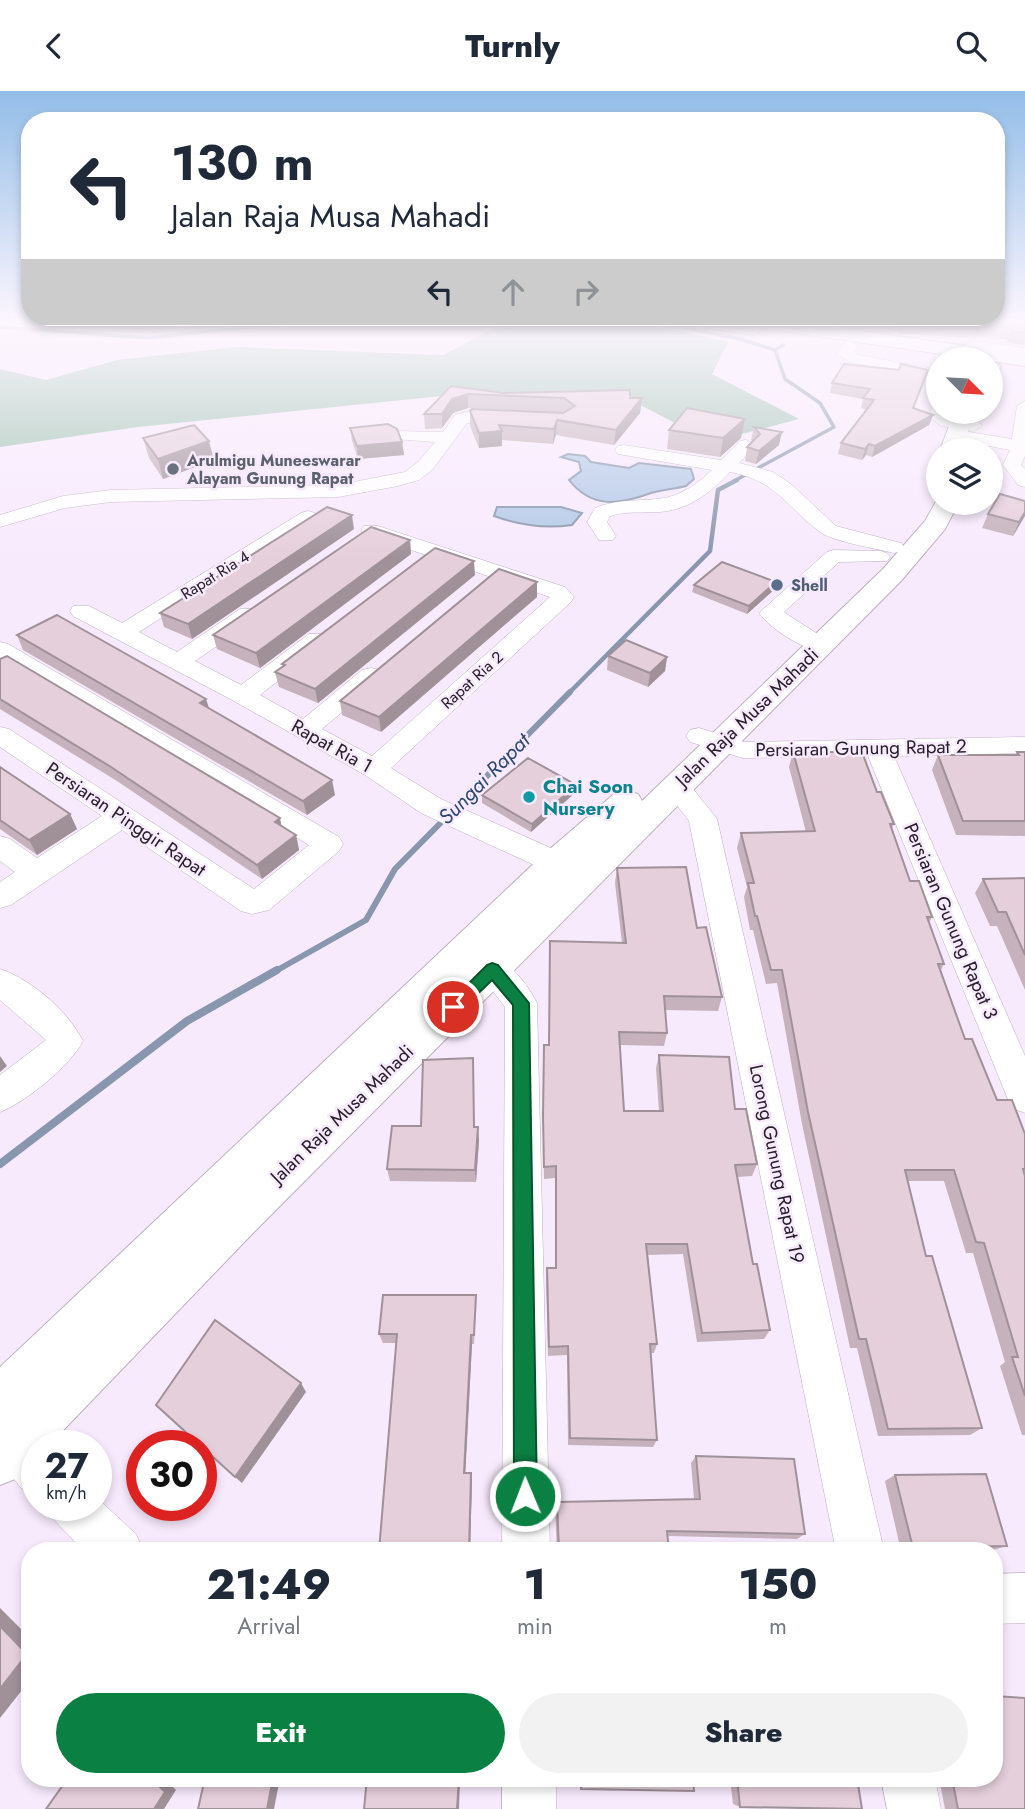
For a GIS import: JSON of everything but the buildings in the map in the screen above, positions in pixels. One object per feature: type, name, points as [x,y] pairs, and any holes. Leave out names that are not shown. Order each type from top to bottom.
[{"type":"main road","name":"Jalan Raja Musa Mahadi","points":[[10,1447],[571,870],[812,641],[894,555],[926,504]]},
{"type":"main road","name":"Jalan Raja Musa Mahadi","points":[[894,555],[936,524],[940,515]]},
{"type":"main road","name":"Jalan Raja Musa Mahadi","points":[[10,1447],[236,1217],[492,969],[571,870],[676,786],[709,741]]},
{"type":"street","points":[[0,521],[63,502],[111,496],[338,491],[386,482],[412,476],[425,466],[461,419],[468,416],[537,419]]},
{"type":"street","points":[[1024,418],[1022,452],[1012,465],[1025,481]]},
{"type":"street","points":[[966,430],[1022,452]]},
{"type":"street","points":[[400,435],[448,437]]},
{"type":"street","points":[[606,536],[597,523],[595,510],[671,504],[685,500],[746,445]]},
{"type":"street","points":[[624,450],[754,472],[785,489],[829,530],[894,555]]},
{"type":"street","points":[[1003,454],[1022,452]]},
{"type":"street","name":"Rapat Ria 4","points":[[122,633],[308,517]]},
{"type":"street","points":[[359,538],[372,530],[496,572]]},
{"type":"street","points":[[412,567],[433,551]]},
{"type":"street","points":[[812,641],[770,613],[834,556],[894,555]]},
{"type":"street","points":[[475,589],[496,572]]},
{"type":"street","name":"Rapat Ria 2","points":[[374,769],[564,597],[557,592],[496,572]]},
{"type":"street","points":[[177,663],[268,600]]},
{"type":"street","name":"Rapat Ria 1","points":[[81,611],[305,730],[374,769],[431,806],[571,870]]},
{"type":"street","points":[[243,696],[338,623]]},
{"type":"street","name":"Persiaran Pinggir Rapat","points":[[0,649],[329,844],[258,902],[252,903],[0,735]]},
{"type":"street","points":[[305,730],[390,660]]},
{"type":"street","name":"Persiaran Gunung Rapat 2","points":[[709,741],[743,750],[1025,745]]},
{"type":"street","name":"Persiaran Gunung Rapat 3","points":[[877,746],[1025,1097]]},
{"type":"street","name":"Lorong Gunung Rapat 19","points":[[676,786],[704,819],[858,1542]]},
{"type":"street","points":[[0,897],[122,817]]},
{"type":"street","points":[[0,846],[36,873]]},
{"type":"street","points":[[492,969],[521,1003],[526,1542]]},
{"type":"street","points":[[0,982],[44,1017],[63,1034],[66,1041],[61,1048],[0,1095]]},
{"type":"street","points":[[88,1521],[110,1542]]},
{"type":"street","points":[[1003,1599],[1025,1598]]},
{"type":"street","points":[[529,1787],[529,1809]]},
{"type":"street","points":[[910,1787],[915,1809]]},
{"type":"green space","points":[[0,398],[420,398],[138,427],[0,447]]},
{"type":"green space","points":[[602,398],[759,398],[799,419],[711,442],[631,400]]},
{"type":"water","points":[[568,454],[585,456],[591,462],[629,468],[639,463],[691,469],[694,479],[686,486],[606,502],[586,496],[569,480],[581,471],[579,462],[561,457]]},
{"type":"water","points":[[497,507],[561,507],[582,513],[572,525],[542,526],[494,516]]},
{"type":"waterway","name":"Sungai Rapat","points":[[734,481],[834,427],[820,403],[813,398]]},
{"type":"waterway","name":"Sungai Rapat","points":[[568,694],[710,551],[718,490],[737,480]]},
{"type":"waterway","name":"Sungai Rapat","points":[[274,972],[366,920],[395,869],[570,692]]},
{"type":"waterway","name":"Sungai Rapat","points":[[0,1164],[187,1021],[277,970]]},
{"type":"place","name":"Arulmigu Muneeswarar Alayam Gunung Rapat","points":[[173,469]]},
{"type":"place","name":"Shell","points":[[777,585]]},
{"type":"place","name":"Chai Soon Nursery","points":[[529,797]]},
{"type":"route","points":[[453,1007],[492,969],[521,1003],[525,1496]]}]
